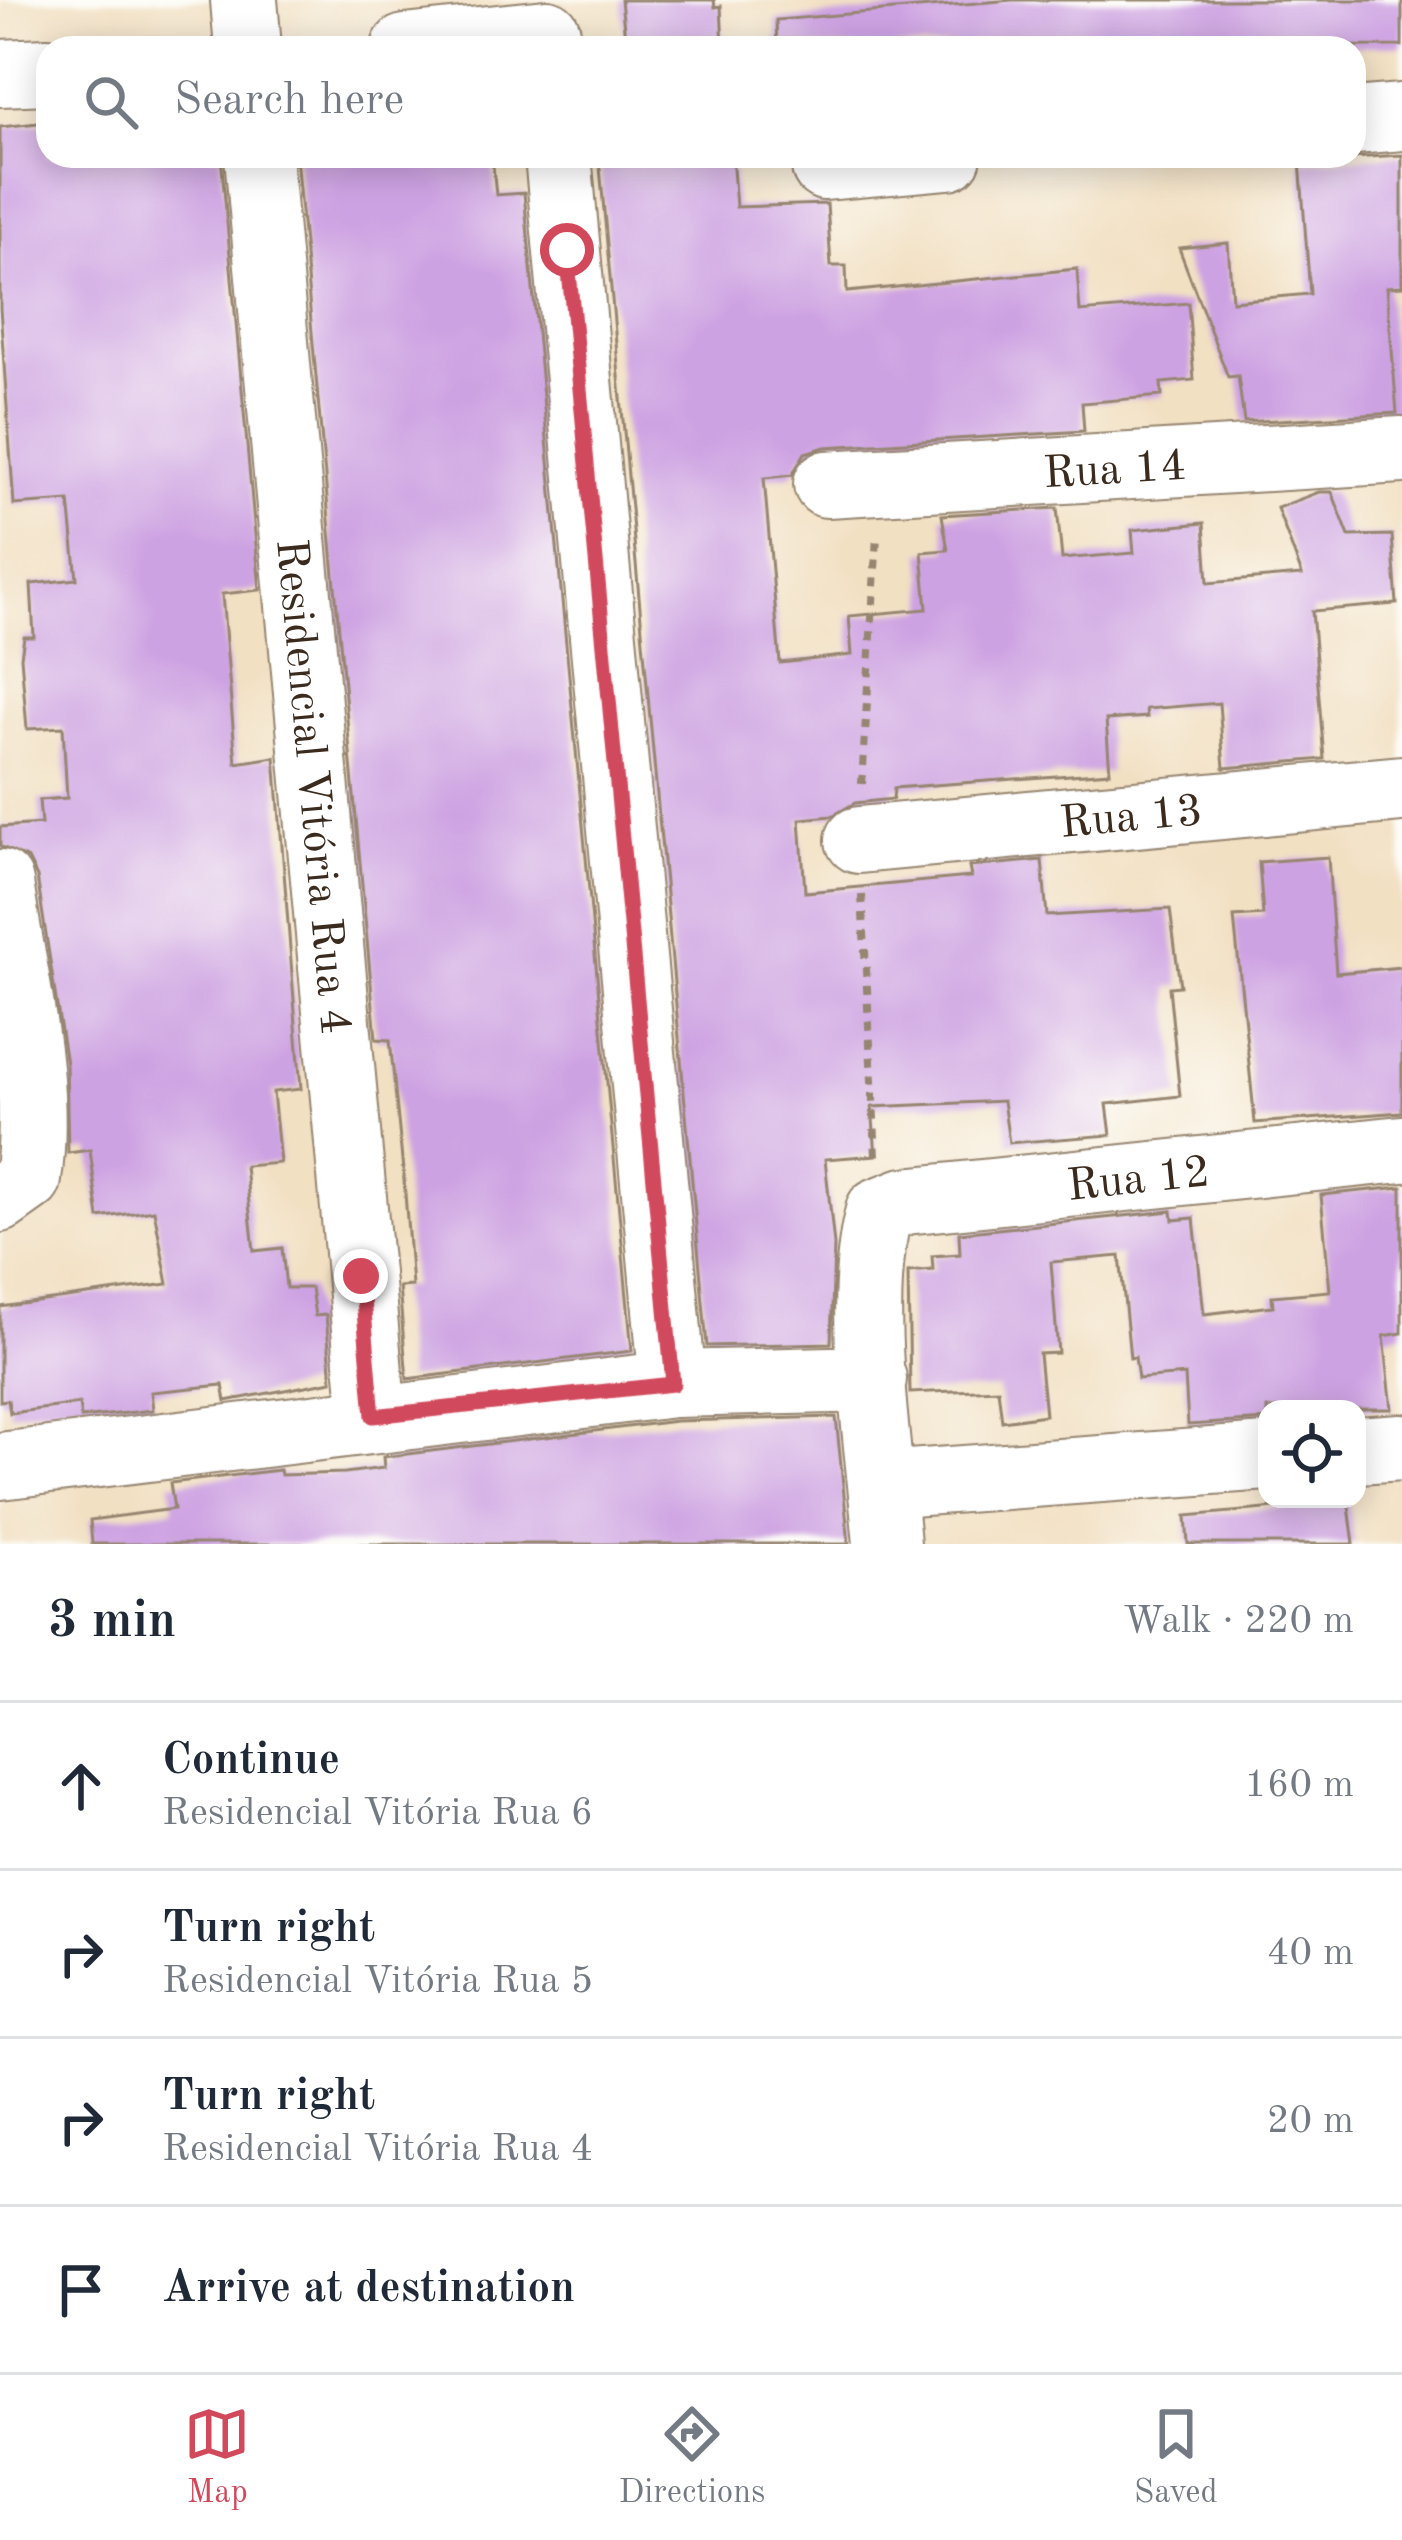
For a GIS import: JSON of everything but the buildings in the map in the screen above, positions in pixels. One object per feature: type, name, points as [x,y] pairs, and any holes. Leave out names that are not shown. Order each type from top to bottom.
[{"type":"street","points":[[244,0],[247,36]]},
{"type":"street","points":[[486,36],[546,27]]},
{"type":"street","points":[[0,73],[36,72]]},
{"type":"street","points":[[1366,120],[1402,117]]},
{"type":"street","name":"Residencial Vitória Rua 4","points":[[259,168],[373,1416]]},
{"type":"street","points":[[559,168],[673,1384]]},
{"type":"street","name":"Rua 14","points":[[827,484],[1402,450]]},
{"type":"street","name":"Rua 13","points":[[859,840],[1402,789]]},
{"type":"street","points":[[0,883],[30,1086],[14,1189]]},
{"type":"street","name":"Rua 12","points":[[873,1378],[870,1243],[879,1211],[905,1201],[1402,1149]]},
{"type":"street","points":[[0,1466],[373,1416],[673,1384],[873,1378],[884,1515],[1258,1458]]},
{"type":"street","points":[[1366,1449],[1402,1447]]},
{"type":"route","points":[[361,1276],[373,1416],[673,1384],[567,250]]}]
